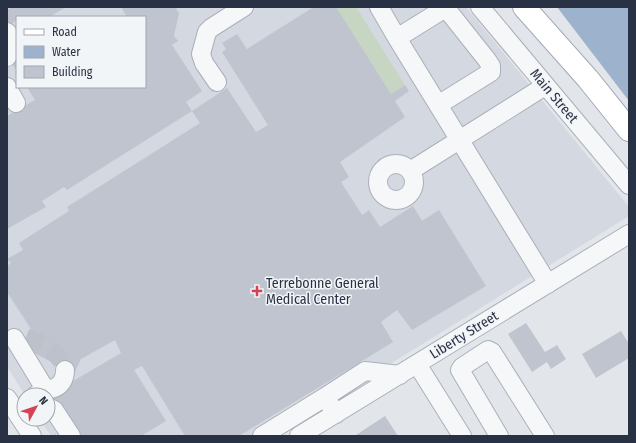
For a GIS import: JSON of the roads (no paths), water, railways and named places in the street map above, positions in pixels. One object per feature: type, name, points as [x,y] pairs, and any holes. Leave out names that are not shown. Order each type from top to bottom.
[{"type":"main road","points":[[524,7],[588,79],[629,130]]},
{"type":"street","points":[[216,82],[204,63],[201,54],[207,32],[244,7]]},
{"type":"street","points":[[379,7],[548,284]]},
{"type":"street","points":[[397,38],[446,7],[488,60],[491,66],[491,72],[438,105]]},
{"type":"street","name":"Main Street","points":[[480,7],[629,185]]},
{"type":"street","points":[[7,32],[12,47],[7,57]]},
{"type":"street","points":[[410,170],[545,86]]},
{"type":"street","points":[[7,87],[16,103]]},
{"type":"street","name":"Liberty Street","points":[[299,436],[629,234]]},
{"type":"street","points":[[460,338],[473,359]]},
{"type":"street","points":[[16,339],[38,387]]},
{"type":"street","points":[[499,436],[460,372],[462,367],[488,350],[492,352],[545,436]]},
{"type":"street","points":[[417,364],[462,436]]},
{"type":"street","points":[[56,388],[63,381],[65,370]]},
{"type":"street","points":[[262,436],[365,371],[400,375]]},
{"type":"street","points":[[325,397],[336,414]]},
{"type":"street","points":[[56,413],[71,436]]},
{"type":"street","points":[[27,427],[32,436]]},
{"type":"water","points":[[557,7],[627,7],[629,10],[629,101]]},
{"type":"tunnel","points":[[26,337],[39,342],[55,353],[63,363],[65,370]]},
{"type":"place","name":"Terrebonne General Medical Center","points":[[257,291]]}]
